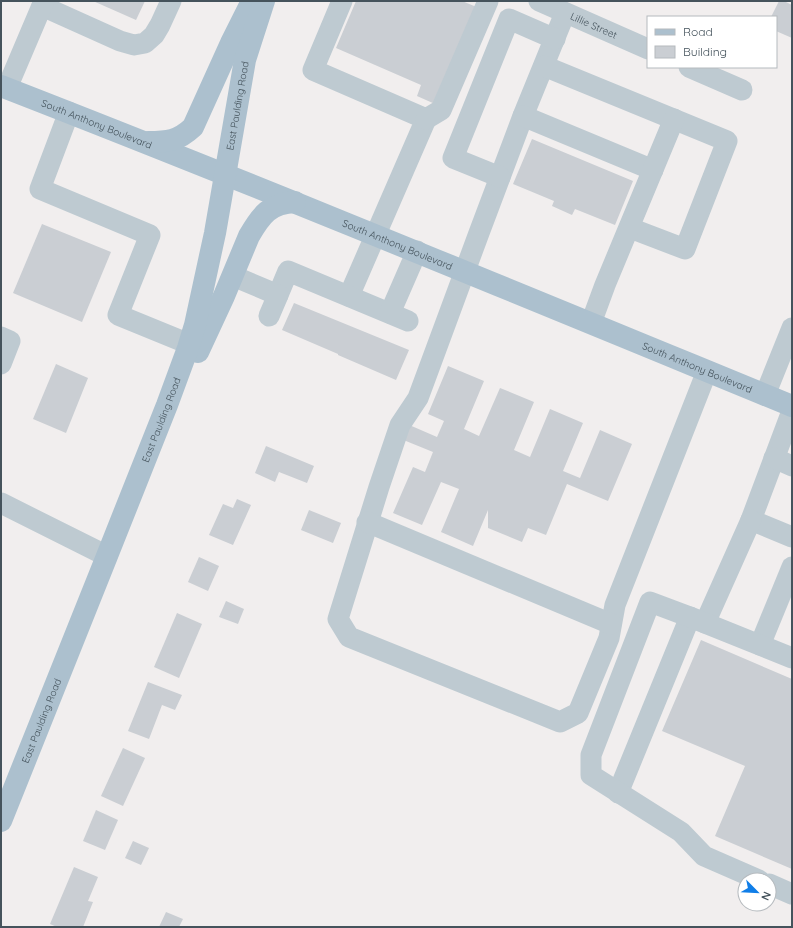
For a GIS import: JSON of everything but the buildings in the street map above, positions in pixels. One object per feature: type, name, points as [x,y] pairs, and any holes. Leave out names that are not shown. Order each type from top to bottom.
[{"type":"main road","points":[[147,142],[175,140],[186,134],[193,127],[230,43],[252,1]]},
{"type":"main road","name":"East Paulding Road","points":[[1,821],[167,405],[189,344],[195,325],[213,240],[245,60],[264,1]]},
{"type":"main road","name":"South Anthony Boulevard","points":[[4,87],[147,142],[375,234],[792,406]]},
{"type":"main road","points":[[167,405],[200,347],[233,276],[249,236],[261,218],[275,206],[285,202],[295,202]]},
{"type":"street","points":[[4,87],[43,4],[134,45],[145,42],[154,35],[171,1]]},
{"type":"street","points":[[342,1],[313,70],[426,119]]},
{"type":"street","points":[[349,296],[426,119],[441,110],[488,1]]},
{"type":"street","name":"Lillie Street","points":[[539,1],[647,49]]},
{"type":"street","points":[[565,13],[523,116],[418,398],[400,426],[379,486],[338,619],[349,637],[560,722],[578,714],[609,638],[615,605],[707,371]]},
{"type":"street","points":[[500,177],[453,158],[509,18],[555,39]]},
{"type":"street","points":[[544,66],[727,141],[685,249],[630,228]]},
{"type":"street","points":[[691,68],[742,90]]},
{"type":"street","points":[[70,112],[40,189],[150,236],[118,315],[189,344]]},
{"type":"street","points":[[523,116],[653,170]]},
{"type":"street","points":[[591,323],[605,285],[630,228],[674,119]]},
{"type":"street","points":[[269,316],[288,271],[399,317],[417,252]]},
{"type":"street","points":[[233,276],[278,295]]},
{"type":"street","points":[[765,395],[792,328]]},
{"type":"street","points":[[1,337],[10,341],[1,364]]},
{"type":"street","points":[[618,793],[697,620],[783,462],[792,411]]},
{"type":"street","points":[[1,503],[107,556]]},
{"type":"street","points":[[751,520],[792,537]]},
{"type":"street","points":[[368,522],[611,624]]},
{"type":"street","points":[[760,645],[792,567]]},
{"type":"street","points":[[741,872],[704,856],[681,832],[591,775],[591,755],[650,602],[792,658]]},
{"type":"street","points":[[777,887],[792,894]]}]
